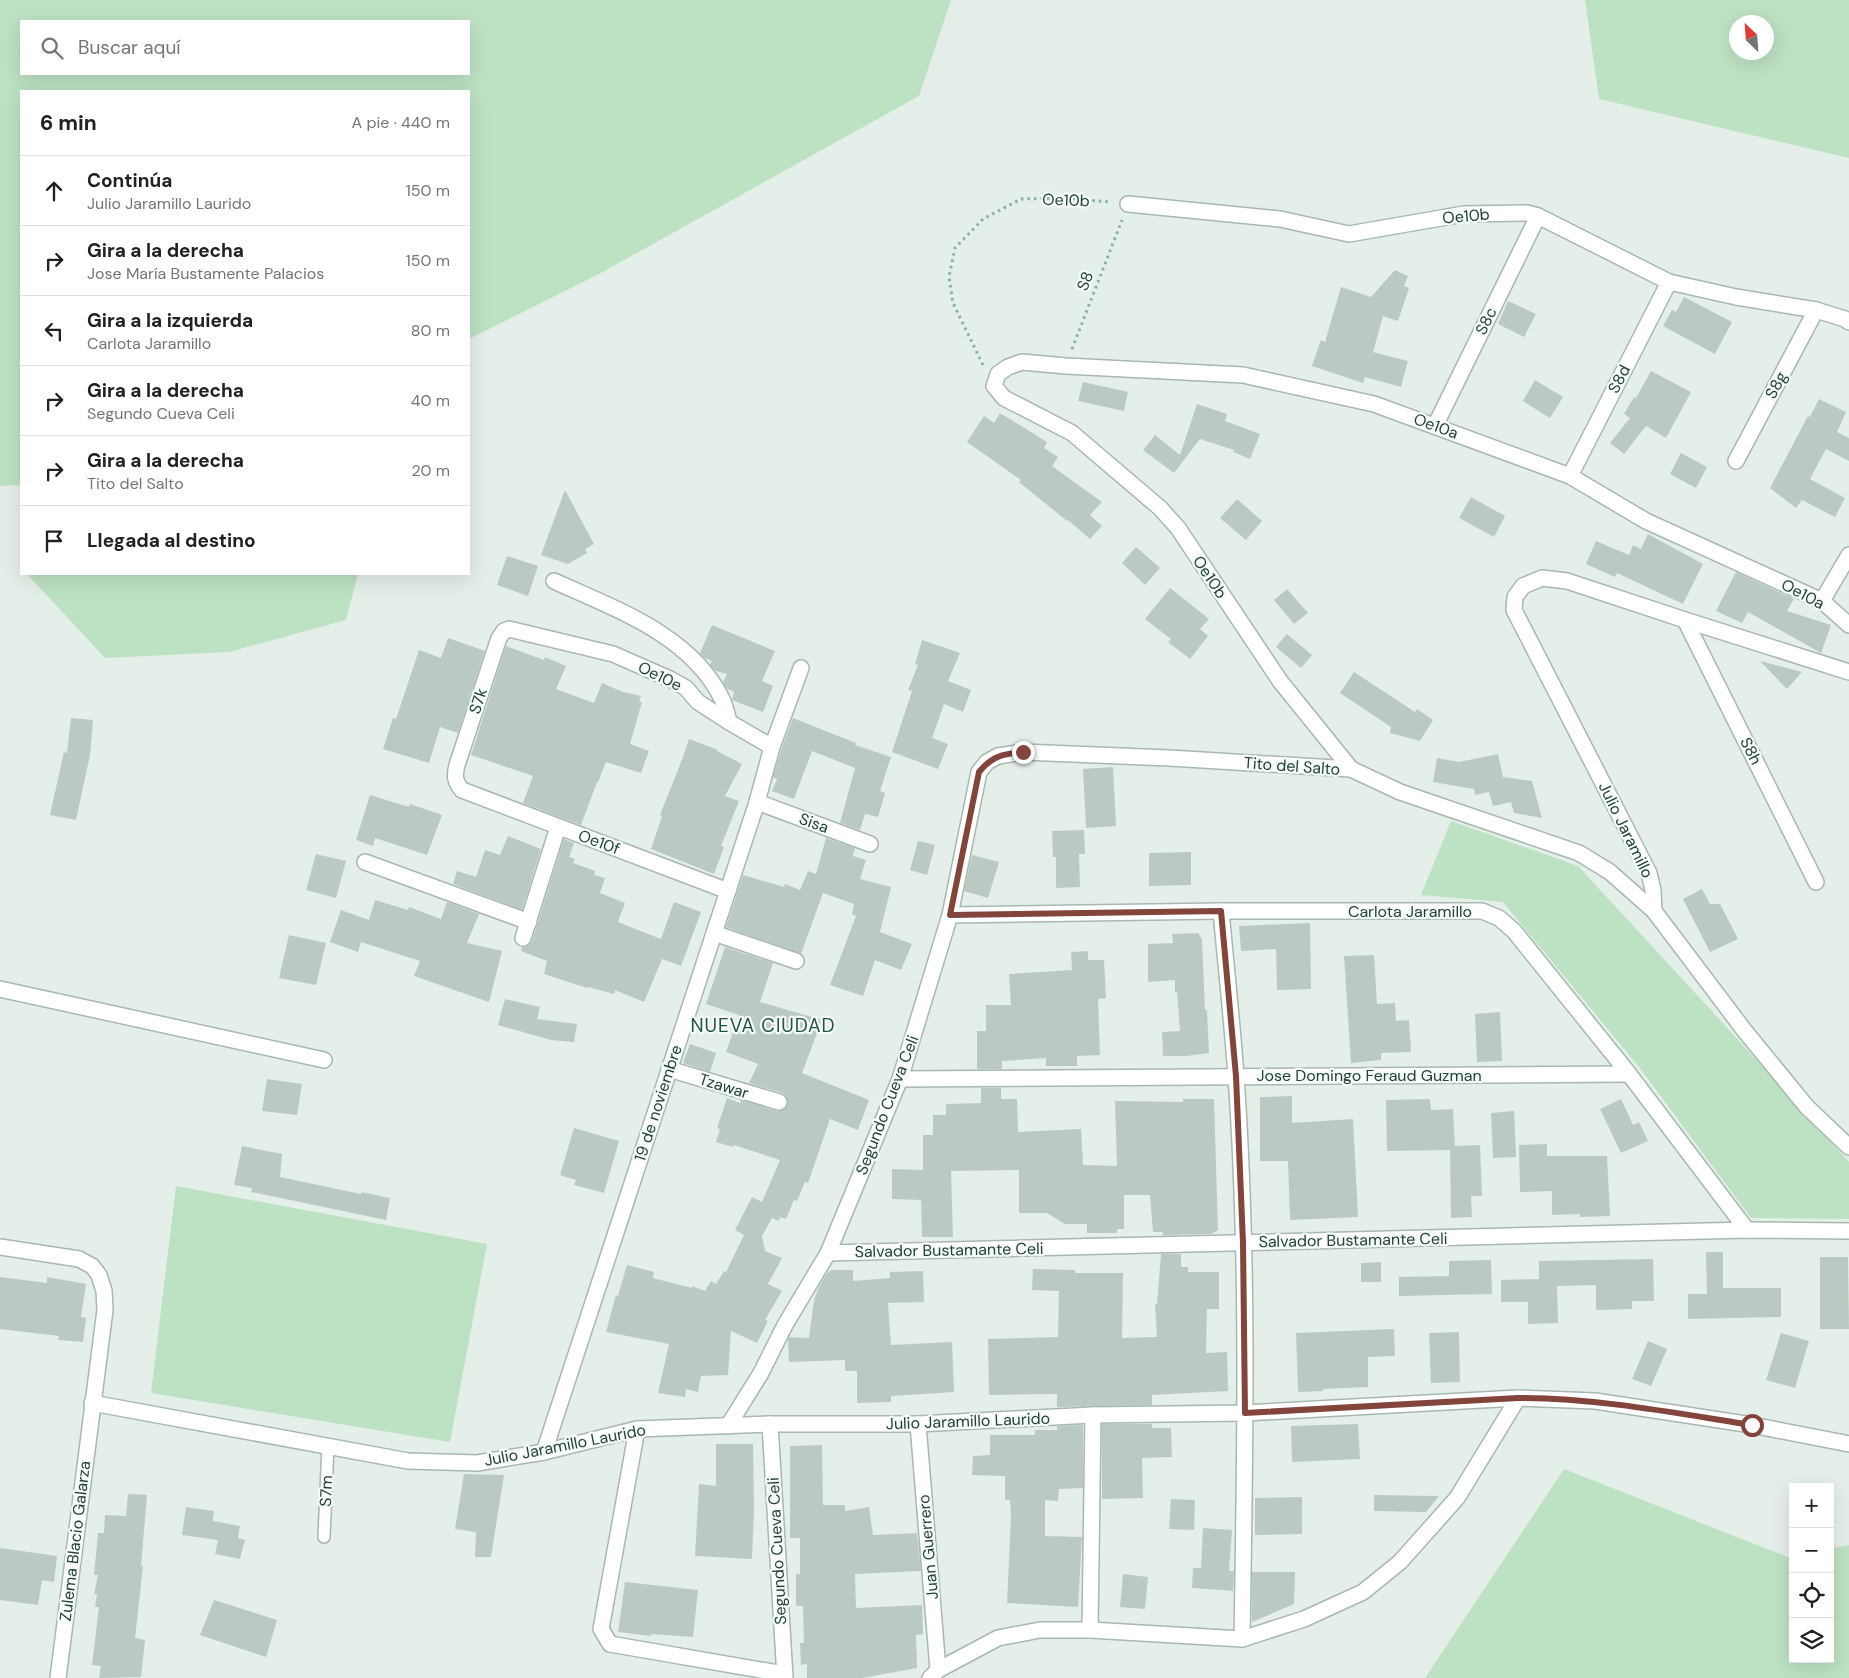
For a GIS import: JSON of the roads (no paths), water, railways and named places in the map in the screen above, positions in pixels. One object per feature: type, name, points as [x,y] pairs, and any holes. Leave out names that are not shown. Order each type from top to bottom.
[{"type":"street","name":"Oe10b","points":[[1128,204],[1280,219],[1349,234],[1464,214],[1527,213],[1538,216],[1669,282],[1816,310],[1849,322]]},
{"type":"street","name":"S8c","points":[[1435,426],[1538,216]]},
{"type":"street","name":"S8d","points":[[1570,476],[1669,282]]},
{"type":"street","name":"S8g","points":[[1736,461],[1816,310]]},
{"type":"street","name":"Oe10a","points":[[994,386],[998,374],[1008,367],[1022,362],[1243,375],[1374,404],[1570,476],[1646,521],[1822,601],[1849,625]]},
{"type":"street","name":"Oe10b","points":[[994,386],[1004,398],[1072,433],[1160,508],[1178,528],[1280,681],[1351,769]]},
{"type":"street","points":[[1822,601],[1849,555]]},
{"type":"street","name":"Julio Jaramillo","points":[[1654,911],[1653,890],[1649,873],[1514,610],[1515,597],[1523,586],[1542,578],[1568,581],[1685,620]]},
{"type":"street","points":[[554,581],[638,621],[678,646],[694,660],[711,680],[722,698],[729,722]]},
{"type":"street","points":[[1685,620],[1849,672]]},
{"type":"street","name":"S8h","points":[[1685,620],[1816,882]]},
{"type":"street","name":"S7k","points":[[470,794],[462,790],[457,784],[454,774],[499,638],[504,630],[533,636]]},
{"type":"street","name":"Oe10e","points":[[533,636],[613,654],[670,678],[686,688],[698,702],[772,747]]},
{"type":"street","name":"19 de noviembre","points":[[544,1452],[757,802],[772,747],[800,668]]},
{"type":"street","name":"Tito del Salto","points":[[987,762],[998,756],[1023,752],[1169,758],[1351,769],[1400,792],[1579,853],[1610,872],[1654,911]]},
{"type":"street","name":"Segundo Cueva Celi","points":[[728,1426],[761,1373],[785,1324],[828,1253],[900,1079],[950,915],[979,772],[987,762]]},
{"type":"street","name":"Oe10f","points":[[470,794],[728,891]]},
{"type":"street","name":"Sisa","points":[[757,802],[870,844]]},
{"type":"street","points":[[523,938],[558,827]]},
{"type":"street","points":[[365,862],[529,922]]},
{"type":"street","points":[[1221,911],[1236,1076],[1243,1243],[1245,1413],[1242,1639]]},
{"type":"street","name":"Carlota Jaramillo","points":[[950,915],[1221,911],[1482,911],[1499,918],[1514,931],[1629,1074],[1747,1230]]},
{"type":"street","points":[[1654,911],[1744,1030],[1801,1099],[1849,1146]]},
{"type":"street","points":[[714,933],[796,961]]},
{"type":"street","points":[[0,990],[324,1060]]},
{"type":"street","name":"Tzawar","points":[[669,1069],[780,1102]]},
{"type":"street","name":"Jose Domingo Feraud Guzman","points":[[900,1079],[1629,1074]]},
{"type":"street","name":"Salvador Bustamante Celi","points":[[828,1253],[1747,1230],[1849,1231]]},
{"type":"street","name":"Zulema Blacio Galarza","points":[[0,1247],[79,1260],[92,1266],[99,1275],[104,1291],[105,1310],[58,1678]]},
{"type":"street","points":[[934,1674],[998,1638],[1040,1630],[1090,1630],[1242,1639],[1304,1619],[1363,1592],[1400,1562],[1457,1498],[1518,1398]]},
{"type":"street","name":"Julio Jaramillo Laurido","points":[[92,1403],[408,1461],[477,1463],[544,1452],[637,1428],[770,1424],[918,1424],[1093,1415],[1245,1413],[1518,1398],[1595,1402],[1752,1425],[1849,1444]]},
{"type":"street","points":[[1090,1630],[1093,1415]]},
{"type":"street","name":"Segundo Cueva Celi","points":[[770,1424],[784,1676]]},
{"type":"street","name":"Juan Guerrero","points":[[918,1424],[934,1674]]},
{"type":"street","points":[[637,1428],[601,1629],[605,1637],[610,1644],[784,1676]]},
{"type":"lane","name":"S7m","points":[[324,1537],[328,1445]]},
{"type":"district","name":"NUEVA CIUDAD","points":[[763,1025]]}]
